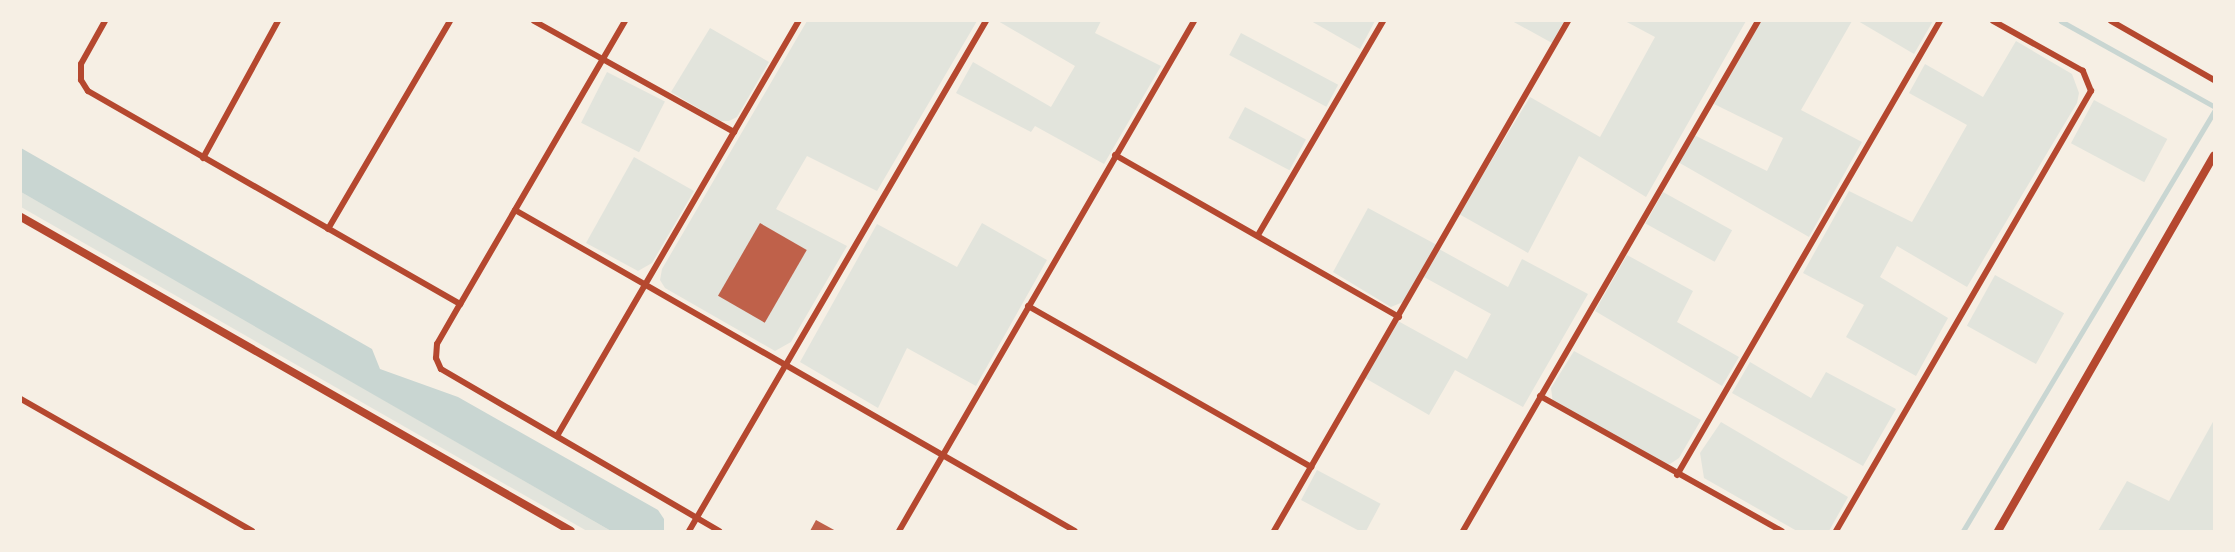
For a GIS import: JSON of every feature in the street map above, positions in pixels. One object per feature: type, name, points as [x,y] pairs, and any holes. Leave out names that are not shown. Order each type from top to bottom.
[{"type":"street","points":[[105,21],[81,64],[81,80],[88,91],[460,304]]},
{"type":"street","points":[[203,158],[278,21]]},
{"type":"street","points":[[328,229],[450,21]]},
{"type":"street","points":[[534,21],[734,132]]},
{"type":"street","points":[[625,21],[460,304],[438,344],[436,358],[441,369],[719,531]]},
{"type":"street","points":[[557,436],[799,21]]},
{"type":"street","points":[[689,531],[986,21]]},
{"type":"street","points":[[899,531],[1194,21]]},
{"type":"street","points":[[1258,236],[1383,21]]},
{"type":"street","points":[[1274,531],[1568,21]]},
{"type":"street","points":[[1463,531],[1758,21]]},
{"type":"street","points":[[1677,475],[1940,21]]},
{"type":"street","points":[[1836,531],[2091,91],[2089,79],[2083,71],[1993,21]]},
{"type":"street","points":[[2111,21],[2214,80]]},
{"type":"street","points":[[1115,155],[1399,317]]},
{"type":"street","points":[[1998,531],[2214,156]]},
{"type":"street","points":[[515,210],[1075,531]]},
{"type":"street","points":[[21,217],[571,531]]},
{"type":"street","points":[[1028,306],[1311,467]]},
{"type":"street","points":[[1540,396],[1677,475],[1782,531]]},
{"type":"street","points":[[21,399],[252,531]]},
{"type":"shaded area","points":[[807,21],[977,21],[877,191],[807,156],[776,209],[847,246],[791,342],[775,351],[665,288],[660,280],[662,269]]},
{"type":"shaded area","points":[[998,21],[1101,21],[1095,33],[1161,66],[1104,164],[1035,126],[1031,132],[956,93],[973,62],[1051,107],[1075,66]]},
{"type":"shaded area","points":[[1311,21],[1375,21],[1360,49]]},
{"type":"shaded area","points":[[1512,21],[1564,21],[1552,43]]},
{"type":"shaded area","points":[[1625,21],[1746,21],[1646,197],[1579,156],[1528,253],[1459,214],[1530,97],[1600,137],[1655,37]]},
{"type":"shaded area","points":[[1760,21],[1852,21],[1801,110],[1862,142],[1809,237],[1678,162],[1694,135],[1767,171],[1783,138],[1714,104]]},
{"type":"shaded area","points":[[1858,21],[1933,21],[1914,54]]},
{"type":"shaded area","points":[[710,28],[769,62],[737,117],[729,121],[720,121],[671,92]]},
{"type":"shaded area","points":[[1241,33],[1338,85],[1326,107],[1229,55]]},
{"type":"shaded area","points":[[2016,41],[2072,74],[2079,93],[2077,103],[1967,287],[1897,246],[1880,277],[1948,318],[1916,376],[1846,337],[1864,305],[1803,273],[1849,191],[1912,222],[1967,125],[1909,93],[1925,64],[1983,97]]},
{"type":"shaded area","points":[[607,72],[665,102],[639,152],[581,123]]},
{"type":"shaded area","points":[[2094,100],[2167,139],[2144,182],[2071,143]]},
{"type":"shaded area","points":[[1245,107],[1306,139],[1289,170],[1229,138]]},
{"type":"shaded area","points":[[21,148],[372,349],[380,369],[458,397],[658,510],[664,519],[664,531],[611,531],[21,192]]},
{"type":"shaded area","points":[[634,157],[694,191],[652,263],[638,271],[586,243]]},
{"type":"shaded area","points":[[21,192],[611,531],[587,531],[21,207]]},
{"type":"shaded area","points":[[1663,192],[1732,230],[1715,262],[1646,223]]},
{"type":"shaded area","points":[[1368,208],[1437,245],[1403,302],[1391,307],[1333,272]]},
{"type":"shaded area","points":[[982,223],[1047,260],[976,386],[907,348],[878,408],[800,362],[877,224],[957,267]]},
{"type":"shaded area","points":[[1439,249],[1508,287],[1522,259],[1588,294],[1523,407],[1455,370],[1429,415],[1365,378],[1398,321],[1467,359],[1491,314],[1424,277]]},
{"type":"shaded area","points":[[1627,255],[1693,291],[1677,322],[1739,357],[1722,386],[1595,311]]},
{"type":"shaded area","points":[[1995,275],[2064,313],[2036,364],[1967,326]]},
{"type":"shaded area","points":[[1574,351],[1701,420],[1679,458],[1670,464],[1659,463],[1553,403],[1551,388]]},
{"type":"shaded area","points":[[1750,362],[1811,398],[1826,372],[1896,409],[1863,466],[1732,393]]},
{"type":"shaded area","points":[[2214,420],[2214,531],[2098,531],[2127,481],[2169,501]]},
{"type":"shaded area","points":[[1721,422],[1848,497],[1829,531],[1797,531],[1704,478],[1700,453]]},
{"type":"shaded area","points":[[1317,470],[1381,504],[1366,531],[1359,531],[1301,500]]},
{"type":"building","points":[[760,223],[807,250],[765,323],[718,296]]},
{"type":"building","points":[[816,520],[836,531],[810,531]]},
{"type":"waterway","points":[[2061,21],[2214,106]]},
{"type":"waterway","points":[[1963,531],[2214,111]]}]
